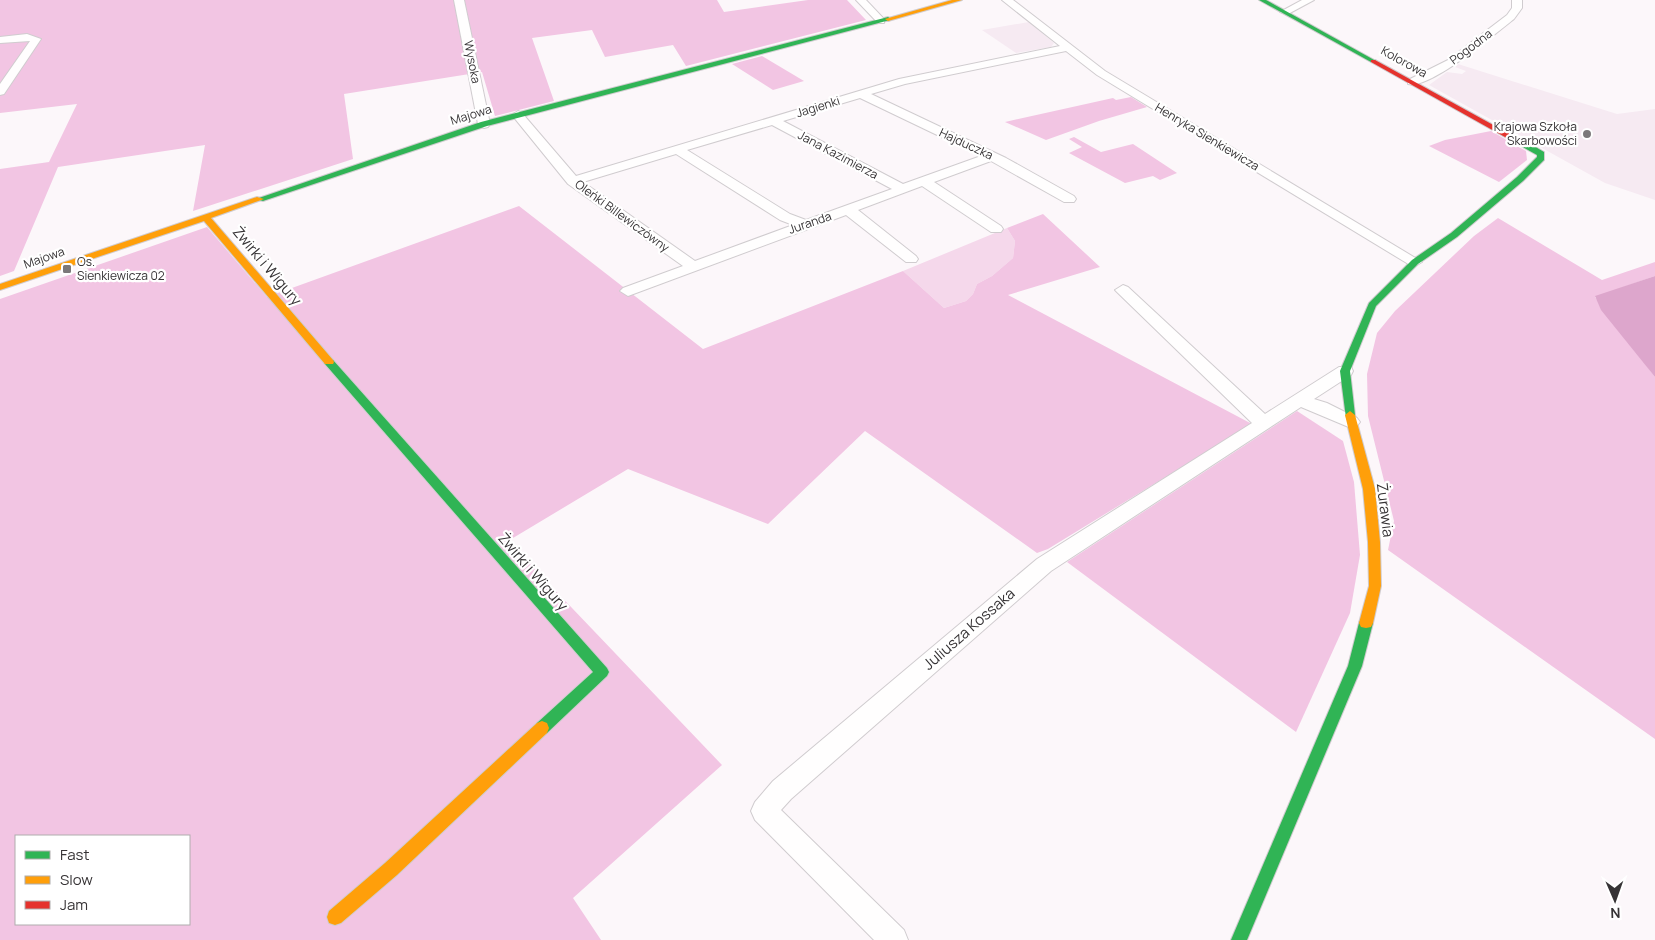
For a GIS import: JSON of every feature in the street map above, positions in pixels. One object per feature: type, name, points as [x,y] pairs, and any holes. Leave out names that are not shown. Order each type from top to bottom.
[{"type":"street","name":"Wysoka","points":[[459,0],[484,124]]},
{"type":"street","points":[[861,0],[881,22]]},
{"type":"street","name":"Majowa","points":[[0,287],[484,124],[881,22],[959,0]]},
{"type":"street","name":"Henryka Sienkiewicza","points":[[1007,0],[1101,73],[1189,128],[1415,262]]},
{"type":"street","name":"Kolorowa","points":[[1262,0],[1532,148]]},
{"type":"street","points":[[1285,12],[1309,0]]},
{"type":"street","name":"Pogodna","points":[[1412,82],[1427,77],[1453,61],[1511,17],[1518,8],[1517,0]]},
{"type":"street","points":[[0,40],[27,37],[36,39],[0,92]]},
{"type":"street","name":"Jagienki","points":[[572,181],[903,81],[1067,48]]},
{"type":"street","name":"Hajduczka","points":[[861,94],[992,156],[1070,199]]},
{"type":"street","name":"Oleńki Billewiczówny","points":[[518,115],[572,181],[693,266]]},
{"type":"street","name":"Jana Kazimierza","points":[[774,121],[902,189]]},
{"type":"street","name":"Żurawia","points":[[1240,940],[1354,666],[1375,586],[1374,542],[1369,489],[1350,422],[1345,372],[1372,305],[1415,262],[1454,235],[1536,164],[1541,158],[1541,154],[1532,148]]},
{"type":"street","points":[[678,150],[785,217],[805,225]]},
{"type":"street","name":"Juranda","points":[[628,291],[992,156]]},
{"type":"street","points":[[923,181],[996,229]]},
{"type":"street","points":[[849,210],[911,259]]},
{"type":"street","name":"Żwirki i Wigury","points":[[205,217],[336,371],[602,672],[391,869],[335,917]]},
{"type":"street","points":[[1124,290],[1264,424]]},
{"type":"street","name":"Juliusza Kossaka","points":[[894,940],[764,811],[782,790],[1044,565],[1345,372]]},
{"type":"street","points":[[1300,401],[1321,407],[1350,422]]},
{"type":"shaded area","points":[[0,0],[717,0],[724,12],[808,0],[847,0],[866,20],[686,66],[673,45],[605,57],[592,30],[532,38],[554,101],[495,116],[482,72],[344,94],[353,159],[193,211],[205,145],[58,167],[14,271],[0,276],[0,169],[49,162],[77,104],[0,113]]},
{"type":"shaded area","points":[[1029,22],[1054,43],[1051,47],[1016,53],[982,30]]},
{"type":"shaded area","points":[[762,56],[804,81],[773,90],[732,64]]},
{"type":"shaded area","name":"Krajowa Szkoła Skarbowości","points":[[1458,64],[1617,114],[1655,109],[1655,200],[1605,183],[1429,85],[1447,72],[1462,74],[1466,71],[1455,67]]},
{"type":"shaded area","points":[[1131,97],[1147,107],[1099,121],[1046,140],[1005,122],[1113,98],[1116,100]]},
{"type":"shaded area","points":[[1491,131],[1526,151],[1527,160],[1499,182],[1429,146],[1445,140]]},
{"type":"shaded area","points":[[1074,137],[1101,152],[1133,144],[1177,173],[1160,180],[1153,176],[1125,183],[1069,153],[1082,147],[1069,139]]},
{"type":"shaded area","points":[[519,206],[703,349],[903,271],[944,308],[966,301],[973,294],[977,284],[992,276],[1013,258],[1015,241],[1007,228],[1043,214],[1100,267],[1008,295],[1252,424],[1048,549],[1037,553],[865,431],[768,524],[628,469],[508,541],[722,765],[573,898],[601,940],[0,940],[0,299],[207,227],[267,297]]},
{"type":"shaded area","points":[[1498,218],[1602,280],[1655,262],[1655,276],[1595,297],[1655,377],[1655,739],[1388,550],[1394,521],[1368,416],[1367,374],[1377,333],[1395,311],[1474,236]]},
{"type":"shaded area","points":[[1007,228],[1015,241],[1013,258],[992,276],[977,284],[973,294],[966,301],[944,308],[903,271]]},
{"type":"shaded area","points":[[1655,276],[1655,377],[1601,310],[1595,296]]},
{"type":"shaded area","points":[[1297,411],[1343,441],[1354,482],[1360,555],[1350,613],[1296,732],[1067,562]]},
{"type":"traffic: fast","points":[[1262,0],[1373,61]]},
{"type":"traffic: fast","points":[[260,199],[484,124],[888,19]]},
{"type":"traffic: fast","points":[[1350,415],[1345,371],[1372,305],[1415,262],[1454,235],[1520,179],[1541,158],[1541,154],[1524,144]]},
{"type":"traffic: fast","points":[[329,362],[602,672],[542,728]]},
{"type":"traffic: fast","points":[[1239,940],[1355,666],[1366,623]]},
{"type":"traffic: slow","points":[[888,19],[959,0]]},
{"type":"traffic: slow","points":[[0,287],[260,199]]},
{"type":"traffic: slow","points":[[205,217],[329,362]]},
{"type":"traffic: slow","points":[[1350,415],[1369,489],[1374,542],[1375,586],[1366,623]]},
{"type":"traffic: slow","points":[[335,917],[391,869],[542,728]]},
{"type":"traffic: jam","points":[[1373,61],[1524,144]]},
{"type":"place","name":"Krajowa Szkoła Skarbowości","points":[[1587,134]]},
{"type":"place","name":"Os. Sienkiewicza 02","points":[[67,269]]}]
